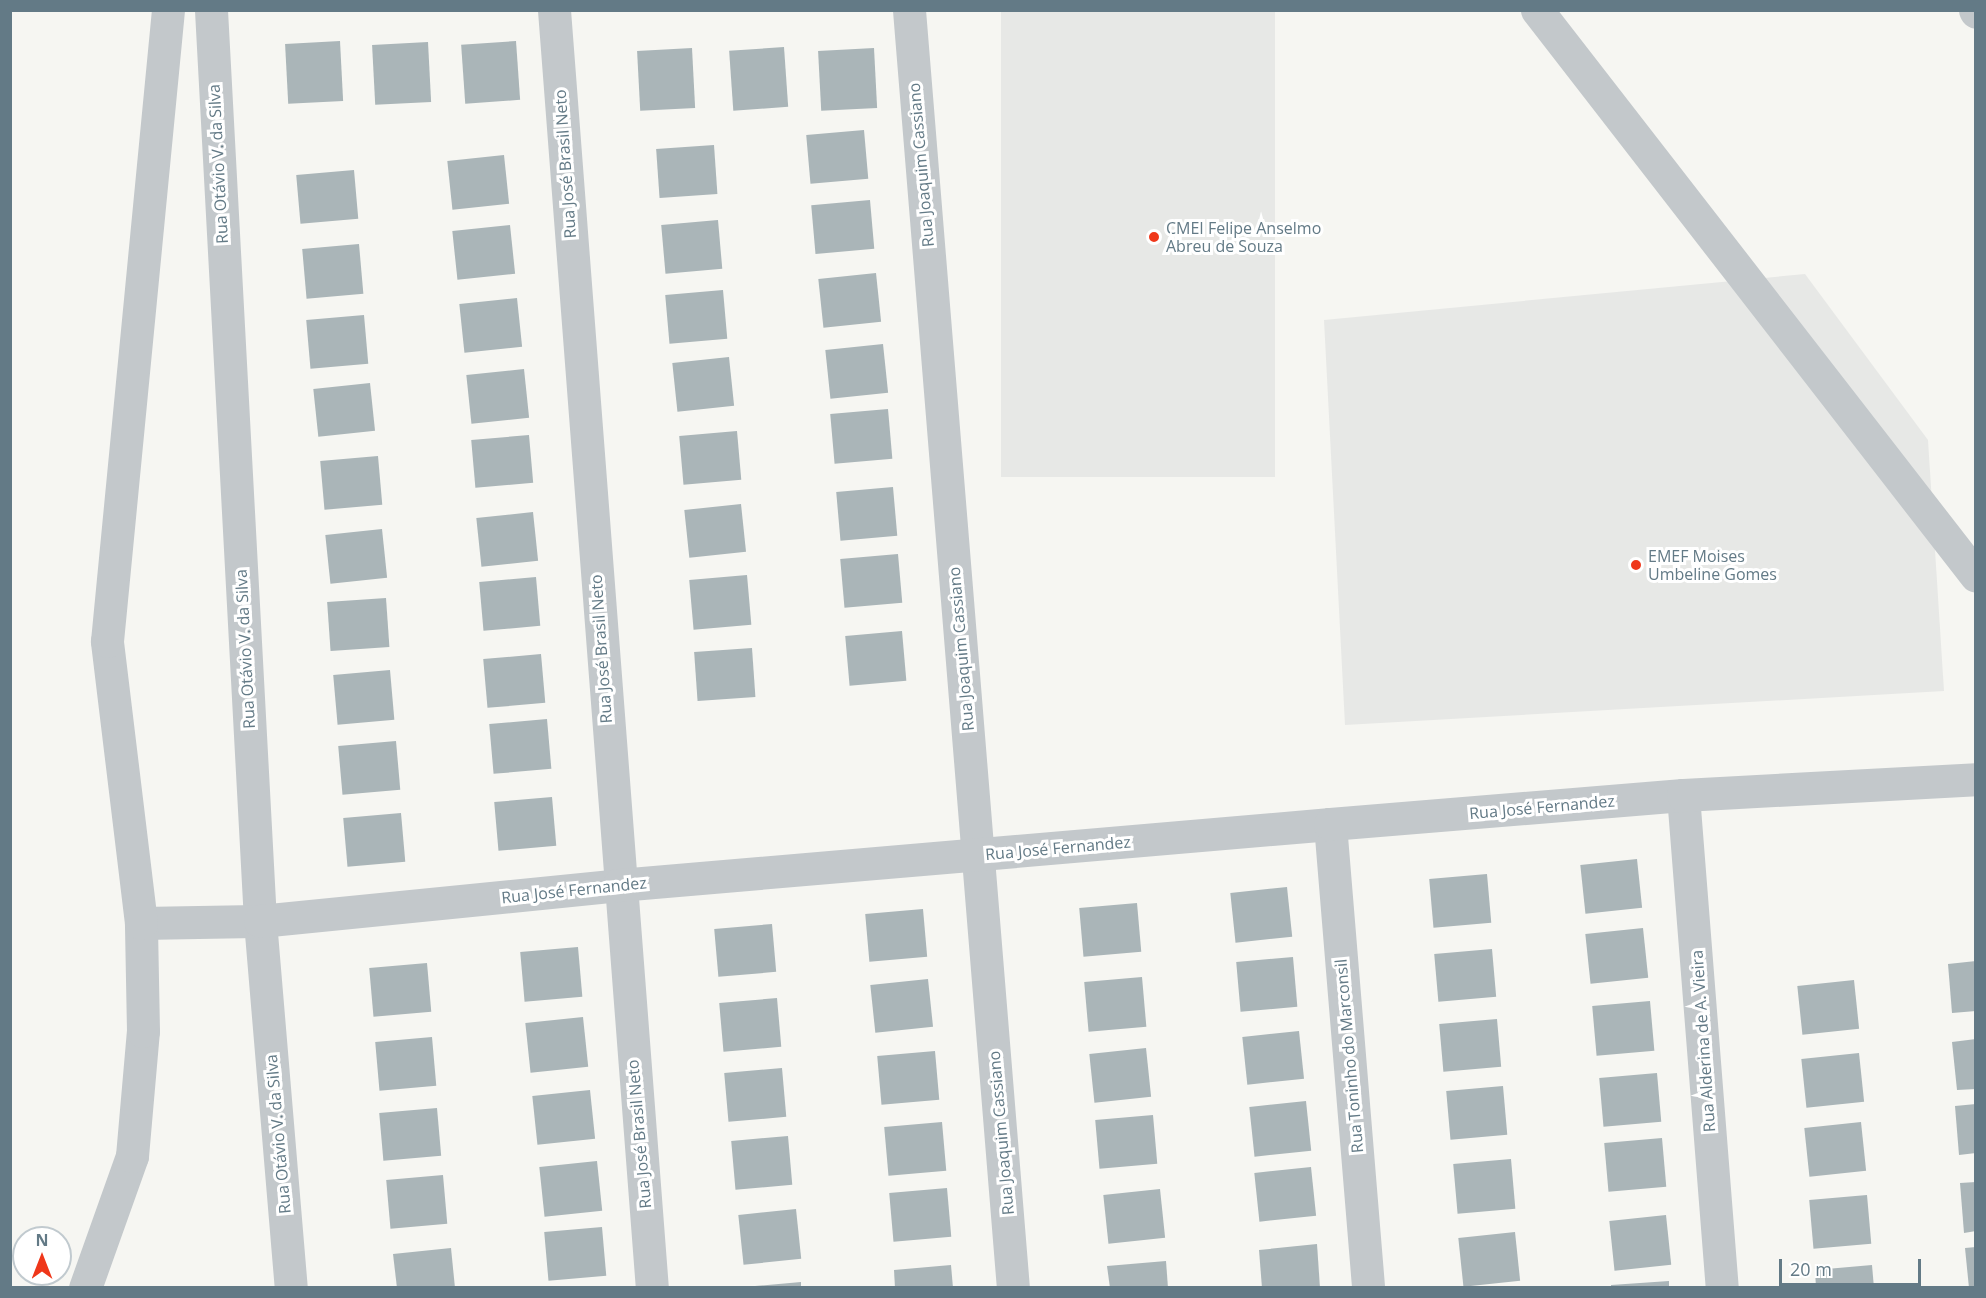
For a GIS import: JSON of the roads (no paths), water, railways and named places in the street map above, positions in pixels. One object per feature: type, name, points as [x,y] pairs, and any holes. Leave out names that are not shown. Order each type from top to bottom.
[{"type":"street","points":[[85,1287],[132,1155],[143,1031],[141,923],[107,640],[168,10]]},
{"type":"street","name":"Rua Otávio V. da Silva","points":[[211,10],[260,921],[291,1287]]},
{"type":"street","name":"Rua José Brasil Neto","points":[[554,10],[619,885],[652,1287]]},
{"type":"street","name":"Rua Joaquim Cassiano","points":[[909,10],[1013,1287]]},
{"type":"street","points":[[1537,10],[1976,576]]},
{"type":"street","name":"Rua José Fernandez","points":[[141,923],[260,921],[619,885],[1683,795],[1976,778]]},
{"type":"street","name":"Rua Alderina de A. Vieira","points":[[1683,795],[1722,1287]]},
{"type":"street","name":"Rua Toninho do Marconsil","points":[[1330,825],[1368,1287]]},
{"type":"place","name":"CMEI Felipe Anselmo Abreu de Souza","points":[[1154,237]]},
{"type":"place","name":"EMEF Moises Umbeline Gomes","points":[[1636,565]]}]
